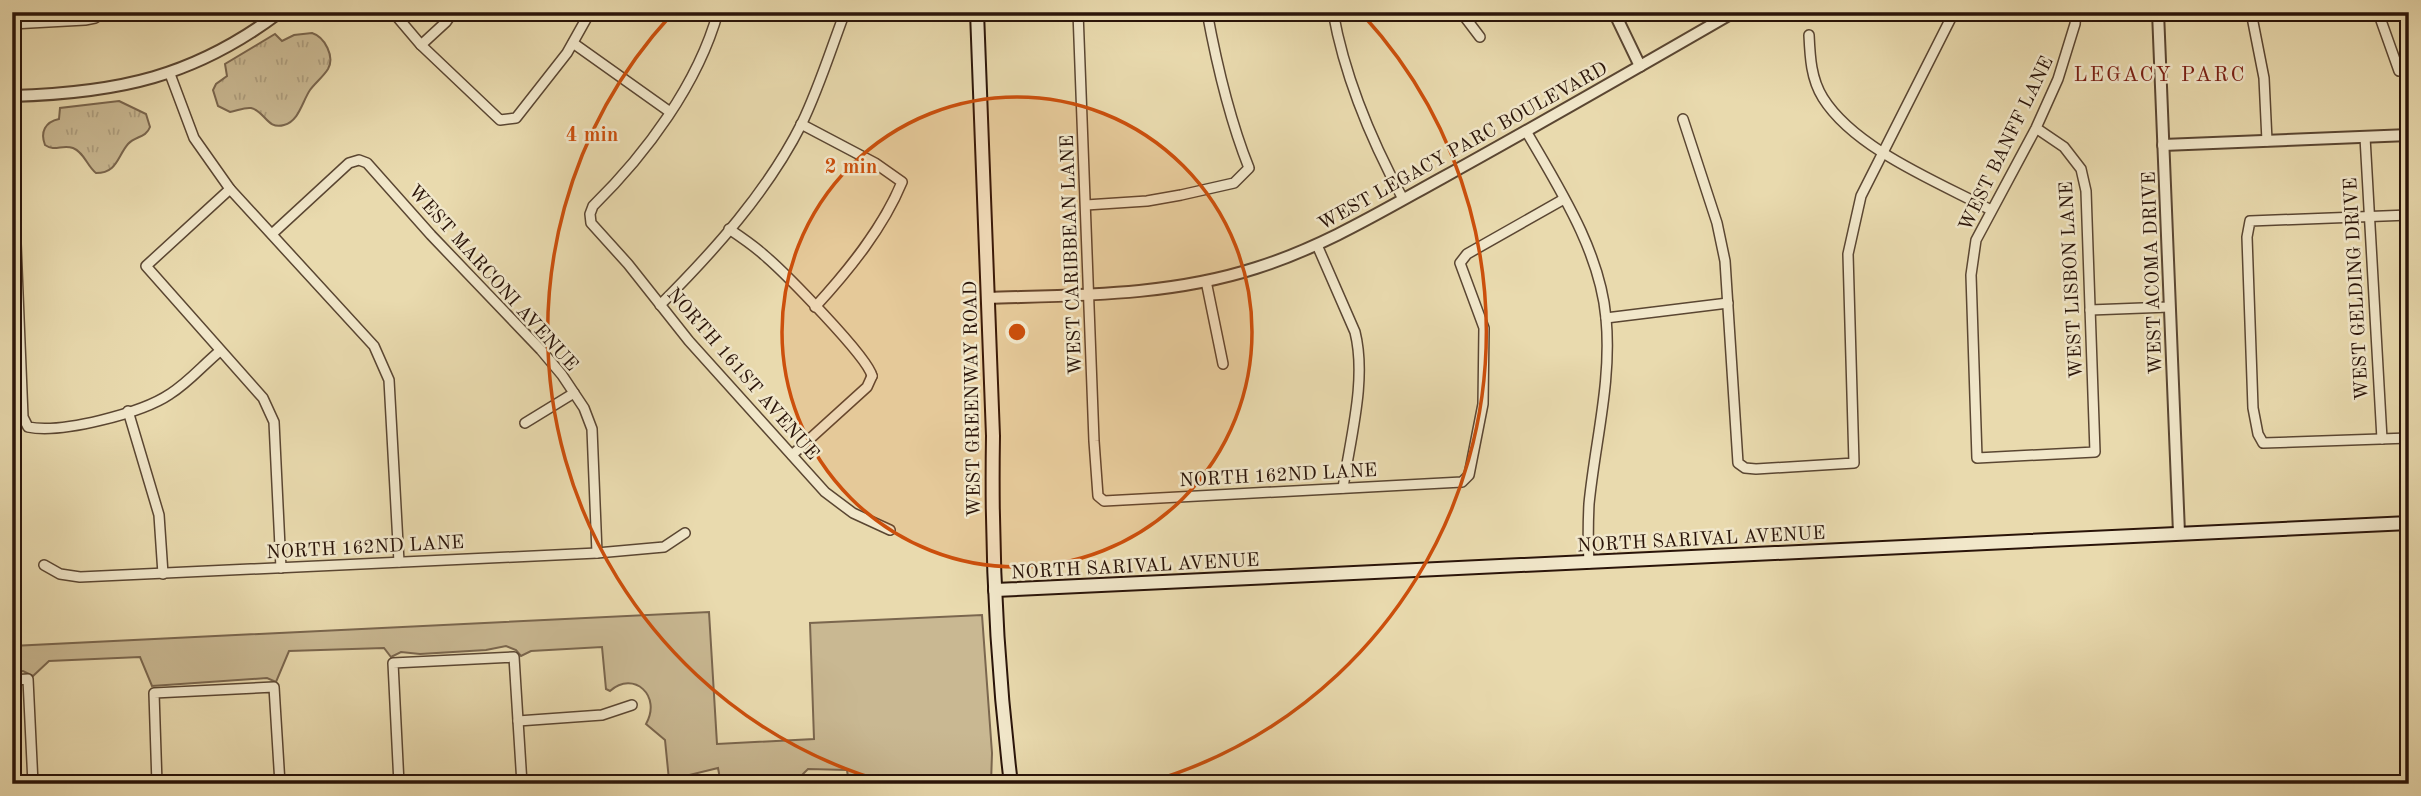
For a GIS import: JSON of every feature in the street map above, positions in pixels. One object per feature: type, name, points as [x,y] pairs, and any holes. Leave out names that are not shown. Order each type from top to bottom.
[{"type":"main road","name":"WEST GREENWAY ROAD","points":[[977,12],[995,590],[1000,693],[1011,784]]},
{"type":"main road","name":"NORTH SARIVAL AVENUE","points":[[995,590],[1589,564],[2409,523]]},
{"type":"street","points":[[12,24],[85,20],[104,12]]},
{"type":"street","points":[[12,96],[96,91],[170,74],[256,31],[280,12]]},
{"type":"street","points":[[393,12],[421,45],[500,120],[516,117],[546,82],[573,43],[590,12]]},
{"type":"street","points":[[421,45],[453,12]]},
{"type":"street","points":[[573,43],[670,112],[694,75],[712,34],[718,12]]},
{"type":"street","points":[[660,305],[693,272],[760,192],[801,124],[845,12]]},
{"type":"street","name":"WEST CARIBBEAN LANE","points":[[1077,12],[1098,496]]},
{"type":"street","points":[[1086,205],[1181,195],[1234,183],[1249,169],[1235,134],[1207,12]]},
{"type":"street","points":[[1333,12],[1358,106],[1403,199]]},
{"type":"street","points":[[1461,12],[1480,37]]},
{"type":"street","points":[[1614,12],[1640,66]]},
{"type":"street","name":"WEST LEGACY PARC BOULEVARD","points":[[988,298],[1088,295],[1158,289],[1206,281],[1257,268],[1317,245],[1526,131],[1734,12]]},
{"type":"street","points":[[1683,120],[1717,223],[1725,261],[1735,452],[1738,463],[1745,468],[1756,469],[1854,463],[1848,254],[1861,196],[1954,12]]},
{"type":"street","name":"WEST BANFF LANE","points":[[2076,12],[2076,24],[2058,79],[2036,128],[1976,240],[1970,275],[1977,458],[2095,453]]},
{"type":"street","name":"WEST ACOMA DRIVE","points":[[2158,12],[2179,533]]},
{"type":"street","points":[[2251,12],[2264,78],[2267,141]]},
{"type":"street","points":[[2378,12],[2399,71]]},
{"type":"street","points":[[1809,36],[1811,70],[1822,97],[1845,125],[1882,152],[1991,210]]},
{"type":"street","points":[[170,74],[194,138],[229,189],[362,332],[383,361],[389,380],[399,562]]},
{"type":"street","name":"NORTH 161ST AVENUE","points":[[670,112],[625,171],[593,206],[590,218],[594,228],[836,502],[873,524],[890,530]]},
{"type":"street","points":[[801,124],[875,163],[902,182],[894,201],[852,264],[816,307]]},
{"type":"street","name":"WEST LISBON LANE","points":[[2036,128],[2064,147],[2081,169],[2086,191],[2095,453]]},
{"type":"street","points":[[1526,131],[1587,244],[1606,318],[1605,387],[1590,502],[1589,564]]},
{"type":"street","points":[[2163,145],[2409,135]]},
{"type":"street","name":"WEST GELDING DRIVE","points":[[2365,137],[2382,439]]},
{"type":"street","points":[[12,145],[23,417],[28,427],[40,430],[76,426],[168,396],[220,351]]},
{"type":"street","name":"WEST MARCONI AVENUE","points":[[272,234],[349,163],[359,160],[367,163],[562,375],[584,408],[592,429],[597,552]]},
{"type":"street","points":[[229,189],[146,266],[263,398],[274,422],[281,568]]},
{"type":"street","name":"NORTH 162ND LANE","points":[[1098,496],[1104,500],[1462,482],[1469,475],[1483,404],[1484,328],[1461,263],[1467,254],[1564,200]]},
{"type":"street","points":[[2409,215],[2250,222],[2247,237],[2253,408],[2258,434],[2263,443],[2409,438]]},
{"type":"street","points":[[729,229],[763,254],[816,307],[877,376],[792,455]]},
{"type":"street","points":[[1317,245],[1359,346],[1359,376],[1343,488]]},
{"type":"street","points":[[1206,281],[1223,364]]},
{"type":"street","points":[[1606,318],[1728,303]]},
{"type":"street","points":[[2090,310],[2169,307]]},
{"type":"street","points":[[525,423],[574,393]]},
{"type":"street","points":[[128,411],[159,515],[163,574]]},
{"type":"street","name":"NORTH 162ND LANE","points":[[44,565],[70,576],[163,574],[664,547],[685,533]]},
{"type":"street","points":[[399,784],[393,663],[514,657],[522,784]]},
{"type":"street","points":[[12,680],[28,679],[33,784]]},
{"type":"street","points":[[157,784],[155,693],[274,687],[280,784]]},
{"type":"street","points":[[518,721],[602,715],[632,705]]},
{"type":"green space","points":[[312,33],[321,39],[327,48],[330,64],[310,90],[293,120],[278,126],[251,108],[230,112],[218,106],[213,90],[216,84],[227,76],[225,64],[275,34],[282,41],[294,35]]},
{"type":"green space","points":[[119,101],[146,114],[150,127],[146,133],[128,144],[108,170],[96,173],[73,148],[52,148],[45,145],[45,128],[50,122],[59,119],[60,108]]},
{"type":"green space","points":[[709,612],[717,744],[814,739],[810,623],[982,615],[992,753],[991,784],[849,784],[847,770],[808,769],[793,784],[769,779],[758,784],[721,784],[718,768],[669,780],[665,740],[646,724],[650,714],[648,696],[643,689],[628,683],[610,691],[606,689],[602,647],[531,651],[521,656],[516,650],[506,646],[486,650],[420,654],[401,652],[391,657],[384,648],[289,651],[276,682],[267,678],[152,686],[140,657],[49,661],[33,676],[23,671],[12,673],[12,646]]},
{"type":"district","name":"LEGACY PARC","points":[[2160,74]]}]
